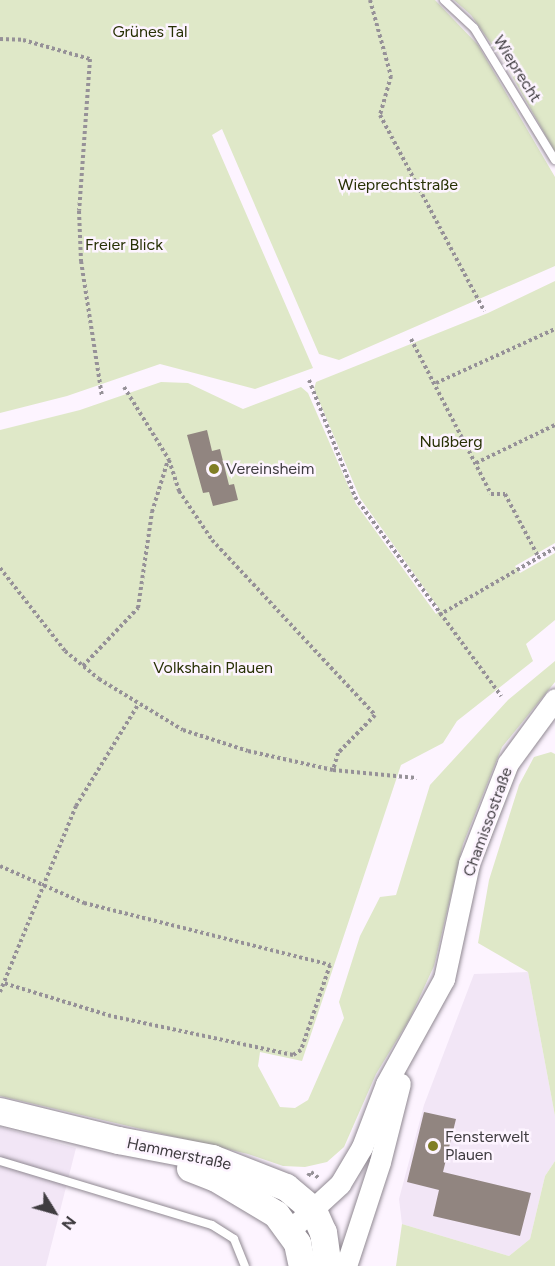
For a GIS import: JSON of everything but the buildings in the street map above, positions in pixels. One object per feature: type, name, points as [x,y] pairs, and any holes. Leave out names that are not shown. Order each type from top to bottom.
[{"type":"main road","name":"Hammerstraße","points":[[0,1111],[118,1140],[212,1158],[254,1172],[286,1187],[313,1210],[323,1232],[328,1266]]},
{"type":"main road","name":"Hammerstraße","points":[[118,1140],[214,1177],[269,1209],[290,1230],[302,1266]]},
{"type":"street","name":"Chamissostraße","points":[[290,1230],[340,1184],[362,1147],[386,1084],[422,1023],[444,979],[469,863],[508,763],[555,699]]},
{"type":"street","name":"Chamissostraße","points":[[346,1266],[403,1071],[422,1023]]},
{"type":"lane","name":"Wieprecht","points":[[444,0],[474,28],[555,160]]},
{"type":"lane","points":[[0,1161],[212,1225],[234,1239],[245,1266]]},
{"type":"path","points":[[370,0],[391,76],[380,115],[484,311]]},
{"type":"path","points":[[0,39],[23,40],[90,59],[79,211],[81,261],[102,396]]},
{"type":"path","points":[[436,383],[555,329]]},
{"type":"path","points":[[411,339],[436,383],[491,494],[505,494],[539,558]]},
{"type":"path","points":[[309,380],[355,497],[439,615],[501,696]]},
{"type":"path","points":[[124,387],[169,460],[179,491],[212,540],[375,715],[338,753],[333,770]]},
{"type":"path","points":[[476,463],[555,425]]},
{"type":"path","points":[[83,666],[138,608],[152,512],[169,460]]},
{"type":"path","points":[[439,615],[555,549]]},
{"type":"path","points":[[0,568],[32,612],[83,666],[138,705],[183,730],[248,751],[333,770],[417,778]]},
{"type":"path","points":[[0,992],[76,806],[138,705]]},
{"type":"path","points":[[0,866],[41,887],[164,926],[330,965],[301,1050],[293,1055],[111,1016],[3,983]]},
{"type":"shaded area","points":[[528,972],[555,1116],[555,1161],[545,1176],[530,1239],[509,1256],[402,1224],[399,1199],[424,1105],[474,974]]},
{"type":"shaded area","points":[[0,1127],[76,1148],[46,1266],[0,1266]]},
{"type":"green space","points":[[0,0],[435,0],[478,45],[555,177],[555,266],[339,360],[319,354],[222,129],[212,135],[313,368],[255,389],[160,364],[67,396],[0,413]]},
{"type":"green space","points":[[454,0],[555,0],[555,152],[504,62],[471,15]]},
{"type":"green space","name":"Volkshain Plauen","points":[[555,281],[555,543],[515,566],[520,573],[555,553],[555,620],[526,644],[533,661],[457,721],[443,743],[401,765],[302,1061],[260,1052],[258,1066],[280,1107],[295,1108],[308,1100],[344,1018],[339,1002],[360,936],[380,897],[396,895],[430,785],[508,700],[555,661],[555,682],[502,747],[463,844],[434,966],[409,1020],[376,1074],[344,1147],[327,1162],[305,1167],[283,1166],[248,1154],[0,1096],[0,430],[80,410],[161,382],[188,383],[243,409],[301,387],[308,393],[356,504],[436,614],[440,610],[360,498],[314,389],[316,382],[488,313]]},
{"type":"green space","points":[[551,752],[555,754],[555,1116],[528,972],[478,943],[489,880],[519,785],[534,757]]},
{"type":"green space","points":[[555,1161],[555,1266],[396,1266],[402,1224],[509,1256],[530,1239],[545,1176]]},
{"type":"place","name":"Vereinsheim","points":[[214,469]]},
{"type":"place","name":"Fensterwelt Plauen","points":[[433,1146]]},
{"type":"park label","name":"Grünes Tal","points":[[150,32]]},
{"type":"park label","name":"Wieprechtstraße","points":[[398,185]]},
{"type":"park label","name":"Freier Blick","points":[[124,245]]},
{"type":"park label","name":"Nußberg","points":[[451,442]]}]
